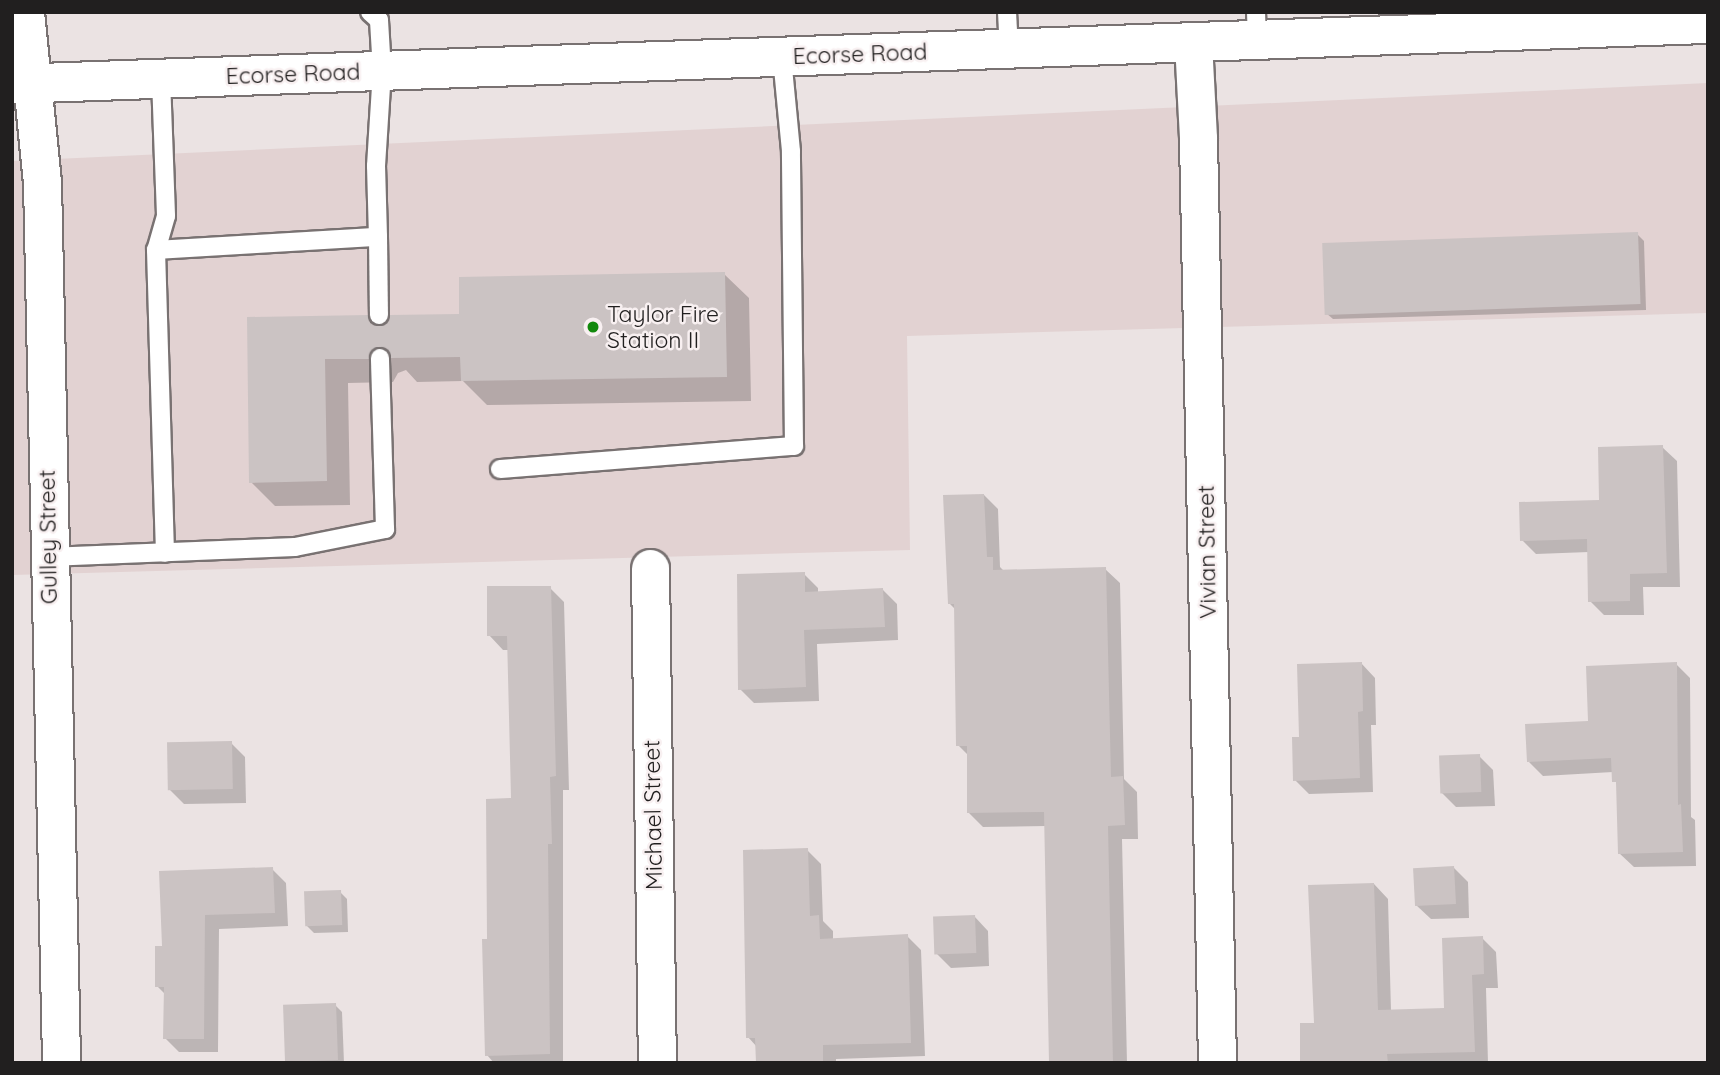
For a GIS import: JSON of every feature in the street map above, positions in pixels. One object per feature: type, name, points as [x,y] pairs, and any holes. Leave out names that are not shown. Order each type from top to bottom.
[{"type":"main road","name":"Ecorse Road","points":[[21,84],[782,57],[1008,31],[1193,42],[1256,26],[1708,24]]},
{"type":"street","name":"Gulley Street","points":[[25,12],[21,84],[42,182],[61,1063]]},
{"type":"street","name":"Vivian Street","points":[[1193,42],[1199,153],[1217,1063]]},
{"type":"street","name":"Michael Street","points":[[650,568],[657,1063]]},
{"type":"lane","points":[[379,315],[376,166],[382,71],[380,15]]},
{"type":"lane","points":[[500,469],[794,446],[791,151],[782,57]]},
{"type":"lane","points":[[161,79],[166,216],[156,250],[165,553]]},
{"type":"lane","points":[[156,250],[378,237]]},
{"type":"lane","points":[[48,557],[295,547],[385,528],[380,358]]},
{"type":"shaded area","points":[[1708,83],[1708,313],[907,336],[910,550],[12,575],[12,161]]},
{"type":"building","points":[[1638,232],[1641,304],[1325,315],[1322,243]]},
{"type":"building","name":"Taylor Fire Station II","points":[[725,272],[727,377],[461,381],[460,357],[391,358],[386,348],[379,347],[370,352],[369,359],[325,359],[327,481],[249,483],[247,317],[368,315],[373,325],[380,326],[389,321],[390,315],[459,314],[459,277]]},
{"type":"building","points":[[1663,445],[1667,573],[1630,574],[1630,601],[1588,602],[1587,539],[1520,541],[1519,502],[1599,500],[1598,447]]},
{"type":"building","points":[[984,494],[987,557],[993,557],[993,570],[1106,567],[1111,777],[1123,776],[1125,825],[1108,826],[1113,1063],[1049,1063],[1044,812],[967,813],[967,746],[956,746],[954,604],[948,604],[943,495]]},
{"type":"building","points":[[805,572],[805,592],[883,588],[885,627],[804,630],[806,687],[738,690],[737,574]]},
{"type":"building","points":[[487,586],[551,586],[556,776],[550,777],[552,844],[548,844],[550,1054],[485,1056],[482,939],[487,939],[486,799],[511,798],[507,636],[487,636]]},
{"type":"building","points":[[1362,662],[1363,711],[1358,712],[1360,778],[1293,781],[1292,737],[1299,737],[1297,664]]},
{"type":"building","points":[[1677,662],[1678,805],[1681,804],[1683,852],[1618,854],[1616,782],[1612,782],[1611,758],[1527,762],[1525,724],[1588,721],[1586,666]]},
{"type":"building","points":[[232,741],[233,789],[168,790],[167,742]]},
{"type":"building","points":[[1480,754],[1481,792],[1440,793],[1439,755]]},
{"type":"building","points":[[808,848],[810,916],[819,915],[820,939],[908,934],[911,1043],[823,1045],[823,1063],[756,1063],[755,1038],[746,1038],[743,850]]},
{"type":"building","points":[[1454,866],[1456,904],[1415,906],[1413,868]]},
{"type":"building","points":[[273,867],[275,913],[205,915],[204,1039],[163,1039],[164,987],[155,987],[155,946],[162,946],[159,871]]},
{"type":"building","points":[[1374,883],[1378,1010],[1444,1008],[1442,938],[1483,936],[1484,974],[1472,975],[1475,1052],[1387,1054],[1388,1063],[1300,1063],[1300,1023],[1314,1023],[1308,885]]},
{"type":"building","points":[[341,890],[342,925],[305,926],[304,891]]},
{"type":"building","points":[[975,915],[976,953],[934,954],[933,916]]},
{"type":"building","points":[[336,1003],[338,1060],[285,1062],[283,1005]]},
{"type":"place","name":"Taylor Fire Station II","points":[[593,327]]}]
